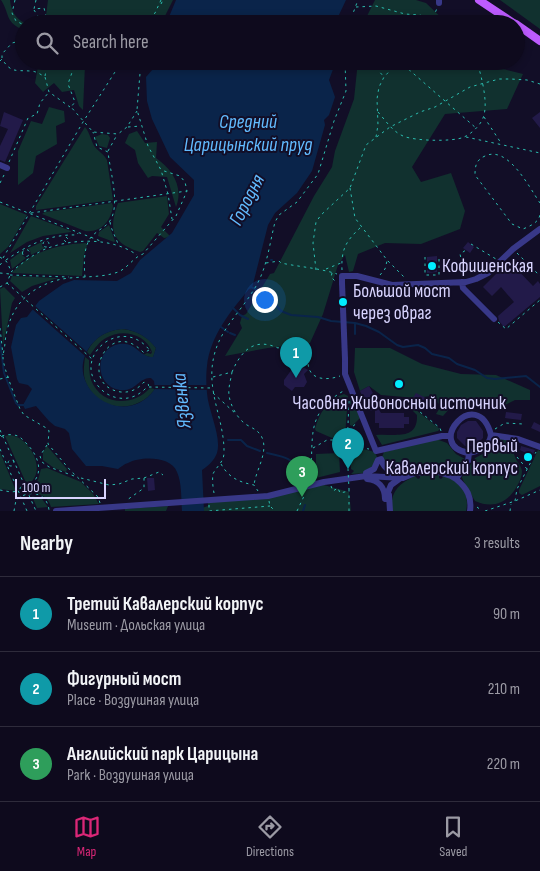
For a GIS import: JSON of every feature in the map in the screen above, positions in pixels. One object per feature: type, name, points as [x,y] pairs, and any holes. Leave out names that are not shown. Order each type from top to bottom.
[{"type":"main road","points":[[479,0],[502,15]]},
{"type":"main road","points":[[525,30],[540,41]]},
{"type":"street","points":[[390,511],[389,491],[379,460],[378,450],[345,374],[342,276],[357,276],[392,285],[464,282],[488,273],[513,249],[540,229]]},
{"type":"street","points":[[464,282],[463,288],[494,319]]},
{"type":"street","points":[[467,415],[475,415],[481,418],[491,433],[490,440],[486,446],[479,451],[469,454],[455,447],[450,436],[454,424],[460,417],[467,415]]},
{"type":"street","points":[[491,433],[518,439],[539,447]]},
{"type":"street","points":[[378,450],[442,436],[450,436]]},
{"type":"street","points":[[456,479],[468,461],[469,454]]},
{"type":"street","points":[[366,476],[366,474],[374,469],[379,460]]},
{"type":"street","points":[[366,476],[367,479],[376,481],[380,485],[384,490],[386,499],[389,491],[406,474],[390,472],[379,460]]},
{"type":"street","points":[[56,511],[210,503],[264,496],[324,482],[366,476],[401,478],[415,473],[435,471],[456,479],[467,491],[471,502],[470,511]]},
{"type":"path","points":[[15,0],[12,13],[15,19]]},
{"type":"path","points":[[36,0],[34,9],[38,15]]},
{"type":"path","points":[[152,15],[162,0]]},
{"type":"path","points":[[353,15],[358,0]]},
{"type":"path","points":[[434,15],[439,1]]},
{"type":"path","points":[[356,7],[376,6],[405,14],[420,15]]},
{"type":"path","points":[[34,9],[44,8],[46,15]]},
{"type":"path","points":[[0,61],[2,54],[15,42]]},
{"type":"path","points":[[2,59],[12,70],[37,72],[45,77]]},
{"type":"path","points":[[46,70],[45,77],[49,92],[60,102],[71,107],[93,132],[97,147],[108,152]]},
{"type":"path","points":[[71,107],[74,97],[68,84],[72,70]]},
{"type":"path","points":[[0,265],[83,122],[116,70]]},
{"type":"path","points":[[140,70],[137,110],[148,146],[161,170],[172,218]]},
{"type":"path","points":[[270,506],[209,511],[213,473],[224,458],[224,437],[212,388],[215,352],[227,326],[240,311],[263,273],[275,222],[279,215],[297,202],[318,174],[334,121],[346,91],[345,70]]},
{"type":"path","points":[[378,70],[384,77]]},
{"type":"path","points":[[376,138],[379,87],[390,70]]},
{"type":"path","points":[[409,70],[476,129]]},
{"type":"path","points":[[465,137],[476,129],[483,117],[482,83],[479,70]]},
{"type":"path","points":[[316,270],[313,243],[316,222],[350,188],[366,145],[390,127],[445,102],[470,87],[482,83],[511,79],[526,80],[540,84]]},
{"type":"path","points":[[0,183],[3,167],[28,118],[37,114],[40,103],[49,92]]},
{"type":"path","points":[[85,277],[84,259],[91,237],[105,227],[113,216],[115,201],[108,152],[118,134],[127,127],[137,110]]},
{"type":"path","points":[[378,112],[390,127],[404,136],[421,140],[465,137],[540,153]]},
{"type":"path","points":[[483,117],[502,144]]},
{"type":"path","points":[[127,127],[142,126]]},
{"type":"path","points":[[93,132],[118,134]]},
{"type":"path","points":[[540,203],[508,159],[499,154],[489,154],[479,159],[475,166],[475,175],[512,224],[524,229],[532,226],[539,219],[540,215]]},
{"type":"path","points":[[0,273],[85,277],[118,272],[129,266],[138,256],[143,254],[172,218],[176,216],[187,191],[185,182],[180,176],[161,170]]},
{"type":"path","points":[[350,188],[356,218],[361,227],[387,260],[412,284]]},
{"type":"path","points":[[31,213],[187,191]]},
{"type":"path","points":[[0,202],[119,246],[138,256]]},
{"type":"path","points":[[110,221],[119,246]]},
{"type":"path","points":[[266,263],[279,261],[281,263],[324,270],[342,276],[343,250],[351,236],[361,227]]},
{"type":"path","points":[[3,258],[44,240],[77,235],[78,232]]},
{"type":"path","points":[[66,236],[64,240],[67,243]]},
{"type":"path","points":[[44,240],[43,245],[47,248]]},
{"type":"path","points":[[44,240],[48,243],[47,248]]},
{"type":"path","points":[[0,287],[6,283],[10,274],[29,257],[47,248],[67,243],[104,242]]},
{"type":"path","points":[[471,244],[501,262]]},
{"type":"path","points":[[24,249],[24,256],[29,257]]},
{"type":"path","points":[[24,249],[29,251],[29,257]]},
{"type":"path","points":[[513,249],[540,276]]},
{"type":"path","points":[[464,282],[460,254],[466,250]]},
{"type":"path","points":[[425,257],[425,275],[439,275],[438,257]]},
{"type":"path","points":[[3,258],[10,274]]},
{"type":"path","points":[[371,279],[381,274],[385,269],[387,260]]},
{"type":"path","points":[[324,270],[341,263]]},
{"type":"path","points":[[331,277],[332,272]]},
{"type":"path","points":[[3,358],[6,334],[12,316],[23,299],[35,289],[72,277]]},
{"type":"path","points":[[6,283],[86,354],[93,359],[99,360]]},
{"type":"path","points":[[494,319],[506,329],[540,300]]},
{"type":"path","points":[[0,328],[3,358],[20,409],[24,415],[49,431],[48,444],[42,451],[41,460],[38,462]]},
{"type":"path","points":[[148,387],[149,385],[144,382],[132,391],[118,392],[105,385],[98,372],[99,360],[104,350],[117,343],[132,343],[144,353],[150,351],[140,341],[128,336],[115,337],[100,346],[93,359],[92,373],[101,389],[116,398],[126,399],[135,396],[148,387],[212,388]]},
{"type":"path","points":[[115,337],[117,343]]},
{"type":"path","points":[[132,343],[134,338]]},
{"type":"path","points":[[237,415],[229,395],[232,372],[238,359],[244,352],[257,344],[278,348],[288,342],[298,340],[304,342],[309,370],[314,376],[323,380],[345,374]]},
{"type":"path","points":[[100,346],[104,350]]},
{"type":"path","points":[[92,373],[98,372]]},
{"type":"path","points":[[212,378],[232,372]]},
{"type":"path","points":[[0,379],[9,377]]},
{"type":"path","points":[[101,389],[105,385]]},
{"type":"path","points":[[349,511],[347,444],[350,387]]},
{"type":"path","points":[[297,511],[308,490],[312,431],[316,416],[325,404],[350,387]]},
{"type":"path","points":[[132,391],[135,396]]},
{"type":"path","points":[[116,398],[118,392]]},
{"type":"path","points":[[213,392],[247,425],[258,431],[263,440],[264,448],[254,485]]},
{"type":"path","points":[[410,404],[440,428],[442,436]]},
{"type":"path","points":[[348,430],[363,418]]},
{"type":"path","points":[[491,433],[506,423],[522,424]]},
{"type":"path","points":[[0,430],[36,511]]},
{"type":"path","points":[[0,490],[24,492],[36,480],[39,468],[38,462],[29,447],[21,438],[14,435],[2,436]]},
{"type":"path","points":[[0,440],[2,436]]},
{"type":"path","points":[[518,439],[517,457],[527,470]]},
{"type":"path","points":[[312,448],[328,440],[348,440]]},
{"type":"path","points":[[48,444],[70,470],[98,497],[101,508]]},
{"type":"path","points":[[347,444],[378,450]]},
{"type":"path","points":[[515,501],[517,489],[539,447]]},
{"type":"path","points":[[0,449],[20,491],[27,511]]},
{"type":"path","points":[[8,465],[10,460],[14,462]]},
{"type":"path","points":[[41,460],[49,467],[79,478],[109,485],[118,484],[132,478],[144,478],[159,472],[163,475]]},
{"type":"path","points":[[8,465],[11,466],[14,462]]},
{"type":"path","points":[[221,464],[226,474],[233,479],[254,485],[275,511]]},
{"type":"path","points":[[123,507],[123,503],[144,488],[144,478]]},
{"type":"path","points":[[326,486],[331,485],[333,490],[338,488],[340,493],[349,490]]},
{"type":"path","points":[[20,491],[21,487],[26,488]]},
{"type":"path","points":[[485,511],[511,503],[540,490]]},
{"type":"path","points":[[14,511],[15,504],[22,496],[29,494],[44,498],[47,501],[49,511]]},
{"type":"path","points":[[510,511],[511,503]]},
{"type":"green space","points":[[1,0],[10,0],[15,15],[15,25],[9,18]]},
{"type":"green space","points":[[48,0],[173,0],[166,15],[46,15]]},
{"type":"green space","points":[[375,0],[416,0],[426,3],[439,15],[368,15]]},
{"type":"green space","points":[[500,0],[540,0],[540,29],[525,18],[525,15],[521,15]]},
{"type":"green space","points":[[37,70],[85,70],[83,110],[79,106],[74,90],[62,92],[54,83],[43,92],[35,83]]},
{"type":"green space","points":[[357,70],[507,70],[523,74],[507,109],[445,114],[412,167],[421,182],[451,173],[465,211],[460,229],[421,244],[385,243],[358,254],[353,271],[349,272],[345,255],[338,265],[323,314],[310,343],[225,356],[242,328],[240,323],[242,316],[246,314],[270,274],[274,273],[314,196],[332,167],[335,151],[354,99]]},
{"type":"green space","points":[[49,107],[64,111],[65,122],[56,126],[57,144],[36,156],[33,173],[18,185],[18,151],[31,121],[42,124]]},
{"type":"green space","points":[[85,127],[95,147],[107,160],[113,200],[36,210],[36,206]]},
{"type":"green space","points":[[137,131],[145,143],[157,142],[156,158],[167,167],[175,179],[178,192],[176,207],[167,177],[152,176],[148,178],[138,163],[135,150],[125,143],[129,134]]},
{"type":"green space","points":[[102,134],[108,135],[110,138],[107,148],[99,146],[95,137]]},
{"type":"green space","points":[[167,196],[169,214],[161,227],[171,237],[164,238],[157,233],[143,251],[140,252],[118,240],[113,228],[113,221],[118,203]]},
{"type":"green space","points":[[112,203],[110,217],[104,225],[91,231],[85,231],[42,214],[45,212]]},
{"type":"green space","points":[[0,204],[27,215],[8,247],[0,254]]},
{"type":"green space","points":[[31,216],[71,232],[43,236],[27,242],[10,253]]},
{"type":"green space","points":[[109,225],[114,242],[98,236],[99,232]]},
{"type":"green space","points":[[42,242],[42,246],[45,248],[31,255],[30,250],[27,249]]},
{"type":"green space","points":[[86,243],[82,276],[12,273],[27,260],[45,250]]},
{"type":"green space","points":[[22,251],[22,255],[26,258],[12,269],[10,260]]},
{"type":"green space","points":[[12,276],[58,278],[32,286],[22,292],[10,281]]},
{"type":"green space","points":[[4,287],[15,298],[12,303],[3,345],[0,289]]},
{"type":"green space","points":[[121,329],[136,332],[149,340],[156,348],[153,358],[143,355],[151,354],[152,352],[145,341],[133,334],[126,333],[112,335],[99,343],[90,355],[87,352],[101,336],[110,331]]},
{"type":"green space","points":[[355,348],[390,348],[422,364],[461,374],[496,375],[530,390],[530,400],[515,400],[501,407],[459,398],[443,416],[436,414],[441,406],[431,396],[416,398],[381,395],[369,386],[360,391],[354,372]]},
{"type":"green space","points":[[85,357],[89,360],[90,377],[96,389],[110,399],[126,401],[143,394],[150,388],[155,389],[138,403],[128,406],[107,404],[90,391],[85,380]]},
{"type":"green space","points":[[344,394],[348,396],[345,436],[332,438],[316,431],[317,423],[325,407],[333,399]]},
{"type":"green space","points":[[352,396],[361,417],[352,426],[350,425],[350,397]]},
{"type":"green space","points":[[411,406],[440,429],[382,445],[376,435],[397,435],[409,433],[413,429],[416,424],[417,415],[410,408]]},
{"type":"green space","points":[[5,436],[17,437],[30,448],[37,464],[33,479],[27,485]]},
{"type":"green space","points":[[501,438],[512,444],[515,457],[522,471],[519,482],[509,497],[499,503],[488,504],[475,501],[462,477],[475,458],[492,449]]},
{"type":"green space","points":[[436,439],[447,443],[456,454],[465,459],[466,461],[457,473],[432,468],[418,469],[406,474],[390,472],[382,457],[384,452]]},
{"type":"green space","points":[[47,446],[67,469],[66,472],[54,468],[43,460],[43,452]]},
{"type":"green space","points":[[351,446],[375,452],[378,460],[366,473],[351,474],[354,471],[351,469]]},
{"type":"green space","points":[[538,450],[540,451],[540,486],[522,495],[519,493],[519,490]]},
{"type":"green space","points":[[0,452],[16,491],[0,489]]},
{"type":"green space","points":[[339,453],[340,472],[316,478],[316,454]]},
{"type":"green space","points":[[47,468],[81,482],[93,494],[99,504],[51,507],[46,498],[29,489],[38,480],[41,469]]},
{"type":"green space","points":[[420,474],[439,474],[441,479],[445,475],[456,481],[463,489],[467,499],[466,511],[392,511],[392,499],[396,489],[415,476],[418,479],[420,478]]},
{"type":"green space","points":[[324,485],[349,492],[351,511],[193,511],[208,506],[208,502]]},
{"type":"green space","points":[[32,496],[42,499],[48,507],[37,508]]},
{"type":"green space","points":[[168,506],[166,511],[125,511],[125,509]]},
{"type":"water","points":[[176,0],[346,0],[339,15],[170,15]]},
{"type":"water","name":"Средний Царицынский пруд","points":[[152,70],[333,70],[329,80],[335,97],[329,115],[324,120],[325,125],[312,171],[297,193],[275,213],[268,225],[252,288],[242,297],[222,324],[212,344],[206,372],[206,383],[218,447],[214,458],[202,470],[204,511],[182,511],[179,476],[174,467],[162,460],[140,459],[127,463],[118,469],[86,466],[72,449],[69,433],[65,429],[55,426],[36,406],[25,409],[23,405],[32,389],[28,385],[19,383],[17,379],[11,347],[16,325],[21,318],[27,317],[39,301],[63,284],[74,280],[117,281],[131,273],[140,260],[172,233],[194,195],[194,180],[170,157],[152,119],[147,101],[146,77]],"holes":[[[125,329],[139,333],[156,348],[153,357],[144,355],[130,345],[119,344],[111,347],[105,353],[101,360],[100,368],[106,382],[112,387],[120,390],[130,389],[143,380],[151,378],[154,381],[155,389],[142,401],[127,406],[113,405],[99,398],[89,388],[83,375],[84,360],[91,345],[106,333]]]},
{"type":"pier","points":[[34,305],[87,352],[85,356],[31,308]]},
{"type":"pier","points":[[154,385],[209,385],[209,390],[155,389]]},
{"type":"building","points":[[4,112],[23,120],[5,162],[0,160],[0,146],[8,129],[0,126]]},
{"type":"building","points":[[540,112],[540,128],[532,118]]},
{"type":"building","points":[[468,242],[474,247],[470,253],[463,248]]},
{"type":"building","points":[[437,256],[437,272],[427,273],[427,257]]},
{"type":"building","points":[[509,261],[533,286],[538,281],[540,284],[540,297],[504,327],[499,321],[498,316],[514,302],[501,287],[492,296],[483,287]]},
{"type":"building","points":[[298,364],[308,370],[304,374],[307,382],[304,387],[295,387],[292,391],[284,385],[284,380],[295,365]]},
{"type":"building","points":[[369,386],[378,402],[375,403],[381,413],[404,413],[404,417],[409,417],[409,424],[404,424],[404,428],[379,428],[379,423],[375,423],[375,409],[370,411],[366,404],[363,405],[361,399],[363,398],[360,391]]},
{"type":"building","points":[[416,393],[426,398],[421,406],[411,401]]},
{"type":"building","points":[[506,412],[522,414],[521,420],[505,418]]},
{"type":"building","points":[[468,421],[476,421],[483,431],[483,438],[475,446],[465,446],[457,438],[457,432],[461,425]]},
{"type":"building","points":[[534,422],[540,425],[540,432],[531,428]]},
{"type":"building","name":"Первый Кавалерский корпус","points":[[521,446],[535,450],[529,463],[523,461],[526,453],[520,450]]},
{"type":"building","points":[[147,478],[154,478],[155,490],[148,491]]},
{"type":"waterway","points":[[251,287],[267,295],[281,311],[291,315],[318,317],[331,321],[366,326],[379,332],[397,345],[403,347],[418,345],[432,354],[449,358],[457,364],[475,370],[487,378],[526,376],[540,387]]},
{"type":"waterway","points":[[232,307],[240,315],[248,319]]},
{"type":"waterway","points":[[355,323],[355,334]]},
{"type":"waterway","points":[[221,327],[228,332]]},
{"type":"waterway","points":[[230,333],[235,335]]},
{"type":"waterway","points":[[0,341],[4,373],[16,403],[24,405]]},
{"type":"waterway","points":[[228,440],[241,440],[247,446],[260,451]]},
{"type":"waterway","points":[[267,453],[290,460],[297,466],[299,471]]},
{"type":"waterway","points":[[303,511],[305,505]]},
{"type":"place","name":"Кофишенская","points":[[432,266]]},
{"type":"place","name":"Большой мост через овраг","points":[[343,302]]},
{"type":"place","name":"Третий Кавалерский корпус","points":[[296,378]]},
{"type":"place","name":"Часовня Живоносный источник","points":[[399,384]]},
{"type":"place","name":"Первый Кавалерский корпус","points":[[528,457]]},
{"type":"place","name":"Фигурный мост","points":[[348,469]]},
{"type":"place","name":"Английский парк Царицына","points":[[302,497]]},
{"type":"water label","name":"Городня","points":[[247,200]]},
{"type":"water label","name":"Язвенка","points":[[182,401]]}]
